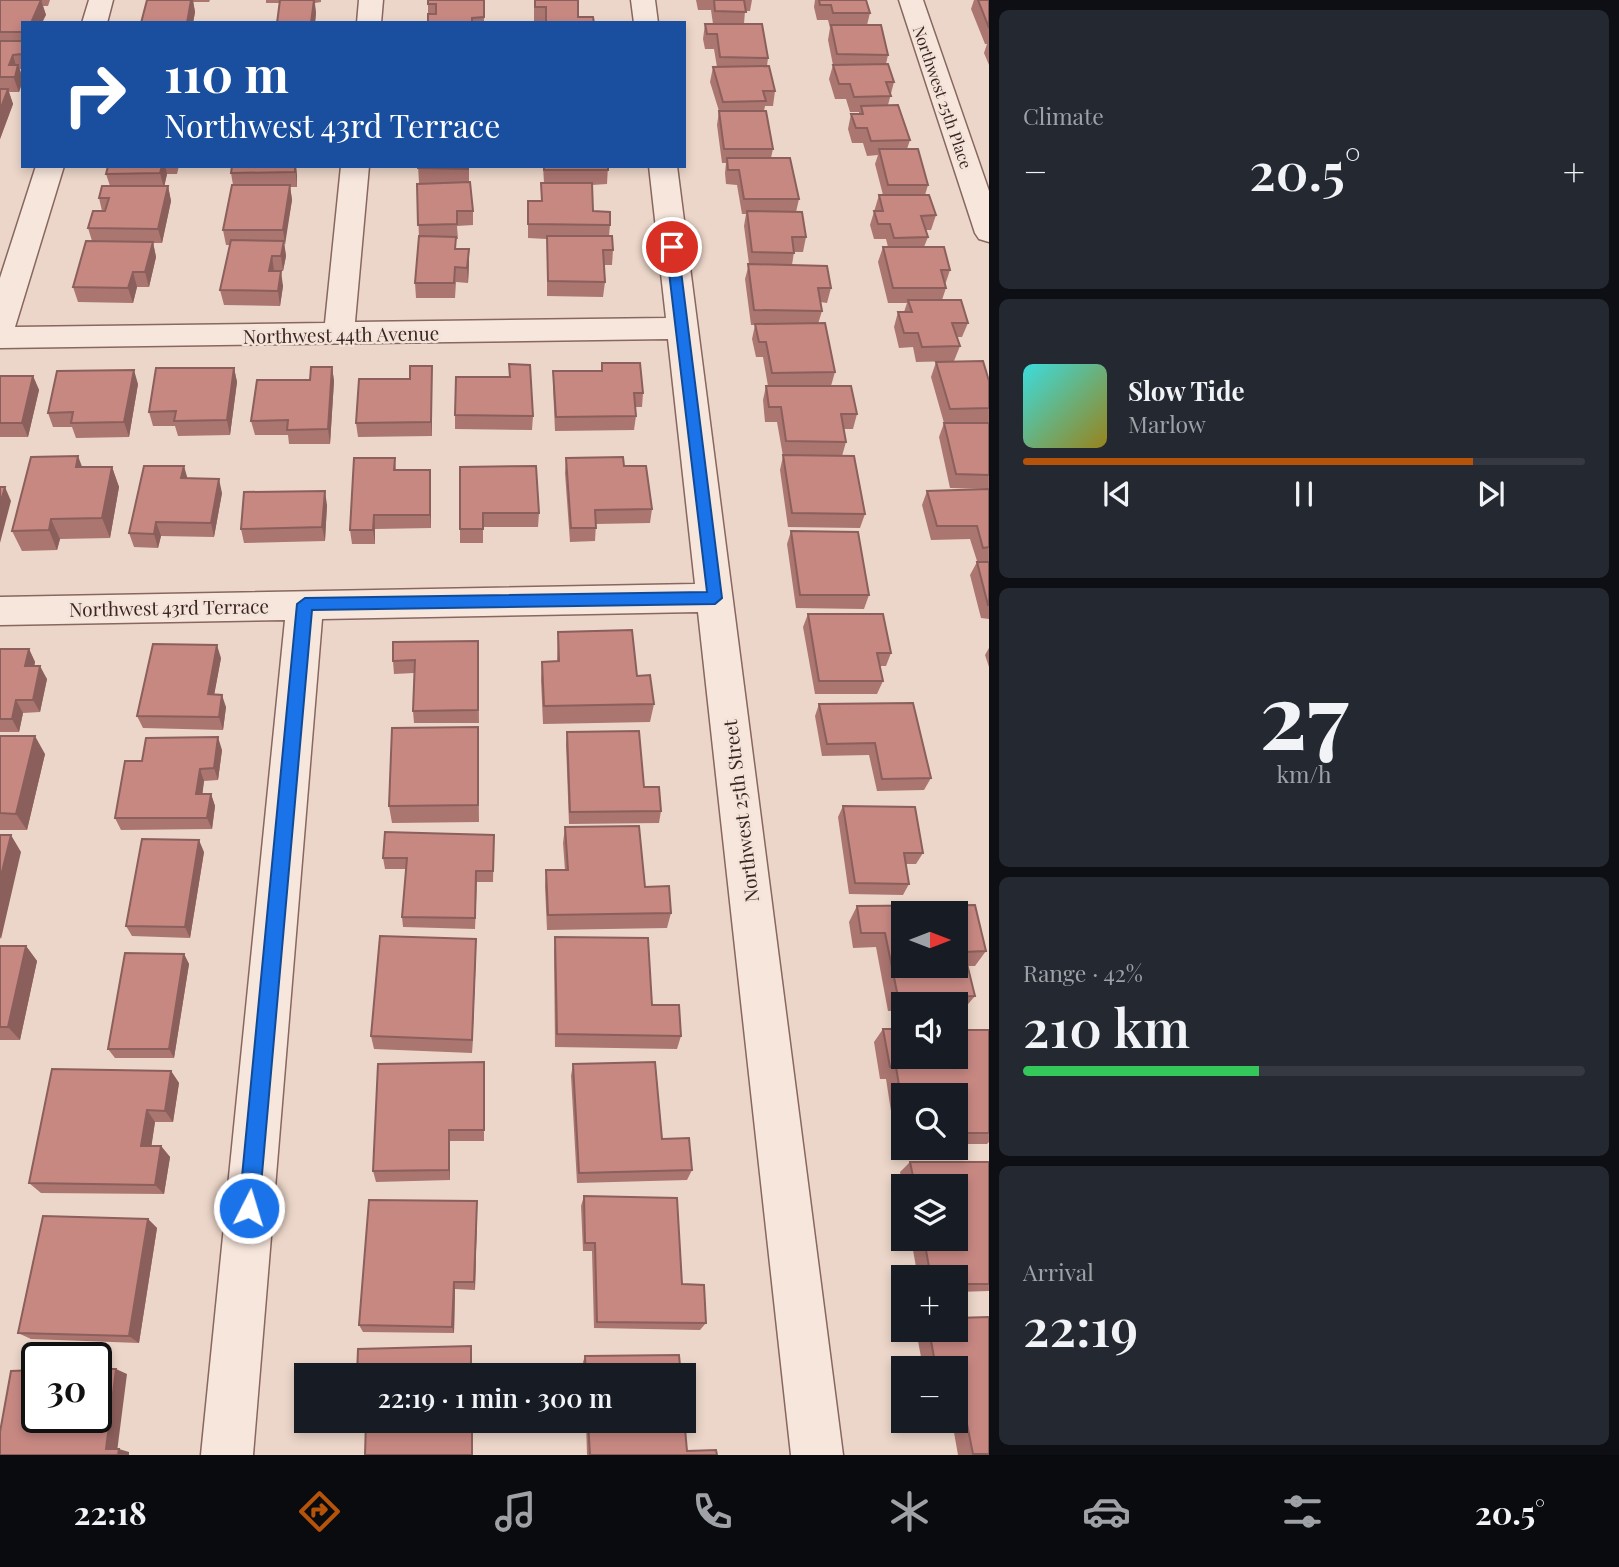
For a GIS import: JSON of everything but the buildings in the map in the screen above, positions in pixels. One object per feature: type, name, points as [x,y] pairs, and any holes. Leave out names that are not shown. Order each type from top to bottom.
[{"type":"street","points":[[95,21],[101,0]]},
{"type":"street","points":[[369,21],[371,0]]},
{"type":"street","points":[[643,0],[646,21]]},
{"type":"street","name":"Northwest 25th Place","points":[[911,0],[989,233]]},
{"type":"street","points":[[0,327],[49,168]]},
{"type":"street","points":[[339,334],[355,168]]},
{"type":"street","name":"Northwest 25th Street","points":[[663,168],[817,1455]]},
{"type":"street","name":"Northwest 44th Avenue","points":[[0,338],[682,328]]},
{"type":"street","name":"Northwest 43rd Terrace","points":[[0,611],[715,598]]},
{"type":"street","points":[[227,1455],[305,604]]},
{"type":"route","points":[[249,1208],[305,604],[715,598],[672,247]]}]
